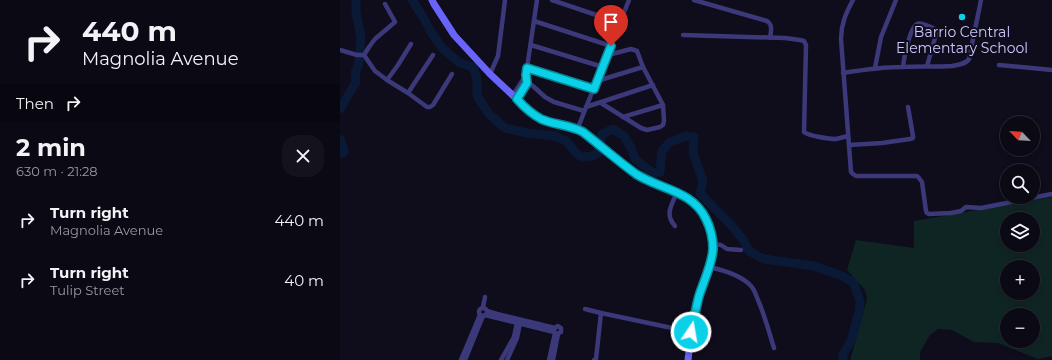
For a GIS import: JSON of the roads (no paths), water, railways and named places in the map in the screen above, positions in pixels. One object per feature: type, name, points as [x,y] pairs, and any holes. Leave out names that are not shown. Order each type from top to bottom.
[{"type":"street","points":[[432,0],[454,35],[490,74],[534,115],[541,119],[579,130],[637,174],[647,180],[677,192],[690,199],[699,207],[709,226],[712,236],[713,249],[699,297],[691,332],[688,360]]},
{"type":"street","points":[[490,74],[498,56],[505,0]]},
{"type":"street","points":[[515,97],[525,82],[537,0]]},
{"type":"street","points":[[552,0],[620,23]]},
{"type":"street","points":[[579,125],[598,81],[629,0]]},
{"type":"street","points":[[694,0],[766,21],[772,28],[770,38]]},
{"type":"street","points":[[853,0],[842,23],[841,31],[851,172],[853,174],[856,176],[917,176],[922,182],[926,211],[929,214],[951,214],[966,207],[981,208],[1052,194]]},
{"type":"street","points":[[875,68],[881,37],[896,0]]},
{"type":"street","points":[[843,73],[875,68],[903,66],[954,66],[968,61],[981,0]]},
{"type":"street","points":[[360,55],[375,39],[395,22],[385,4]]},
{"type":"street","points":[[534,21],[611,46]]},
{"type":"street","points":[[903,66],[907,44],[914,27],[917,24],[935,29],[937,31],[927,66]]},
{"type":"street","points":[[683,35],[785,38],[804,41],[806,45],[805,133],[834,139],[848,136]]},
{"type":"street","points":[[387,80],[411,44]]},
{"type":"street","points":[[531,45],[603,67]]},
{"type":"street","points":[[601,103],[641,128],[647,130],[660,127],[664,121],[663,105],[643,67],[637,51],[632,49],[608,55]]},
{"type":"street","points":[[340,50],[360,55],[373,69],[387,80],[427,107],[430,107],[433,104],[452,74]]},
{"type":"street","points":[[408,93],[433,55]]},
{"type":"street","points":[[998,65],[1052,70]]},
{"type":"street","points":[[598,81],[643,67]]},
{"type":"street","points":[[527,68],[594,89]]},
{"type":"street","points":[[525,82],[554,102],[585,109],[653,85]]},
{"type":"street","points":[[623,117],[663,105]]},
{"type":"street","points":[[849,145],[882,143],[912,138],[913,136],[908,107]]},
{"type":"street","points":[[675,226],[671,222],[669,214],[677,192]]},
{"type":"street","points":[[712,244],[730,250],[741,250]]},
{"type":"street","points":[[709,267],[721,269],[750,285],[764,313],[774,348]]},
{"type":"street","points":[[465,360],[477,325],[484,313],[485,296]]},
{"type":"street","points":[[585,309],[691,332]]},
{"type":"street","points":[[484,313],[518,323],[534,325]]},
{"type":"street","points":[[484,313],[534,325],[555,332],[553,360]]},
{"type":"street","points":[[594,360],[596,359],[601,313]]},
{"type":"street","points":[[507,360],[515,338],[518,323]]},
{"type":"street","points":[[501,360],[515,338]]},
{"type":"street","points":[[461,360],[470,345]]},
{"type":"street","points":[[549,360],[554,346]]},
{"type":"waterway","points":[[340,109],[356,82],[355,73],[359,63],[361,37],[356,12],[356,0]]},
{"type":"waterway","points":[[412,0],[442,48],[460,63],[473,67],[477,79],[477,96],[489,114],[505,128],[527,133],[554,136],[566,141],[576,153],[582,157],[592,156],[598,153],[602,134],[613,129],[624,136],[635,159],[654,173],[660,172],[662,151],[670,142],[685,136],[694,137],[693,153],[703,181],[700,193],[732,226],[744,241],[749,251],[764,259],[814,266],[840,275],[853,282],[860,301],[859,312],[851,341],[843,354],[843,360]]},
{"type":"waterway","points":[[340,139],[344,152],[340,154]]},
{"type":"place","name":"Barrio Central Elementary School","points":[[962,17]]}]
